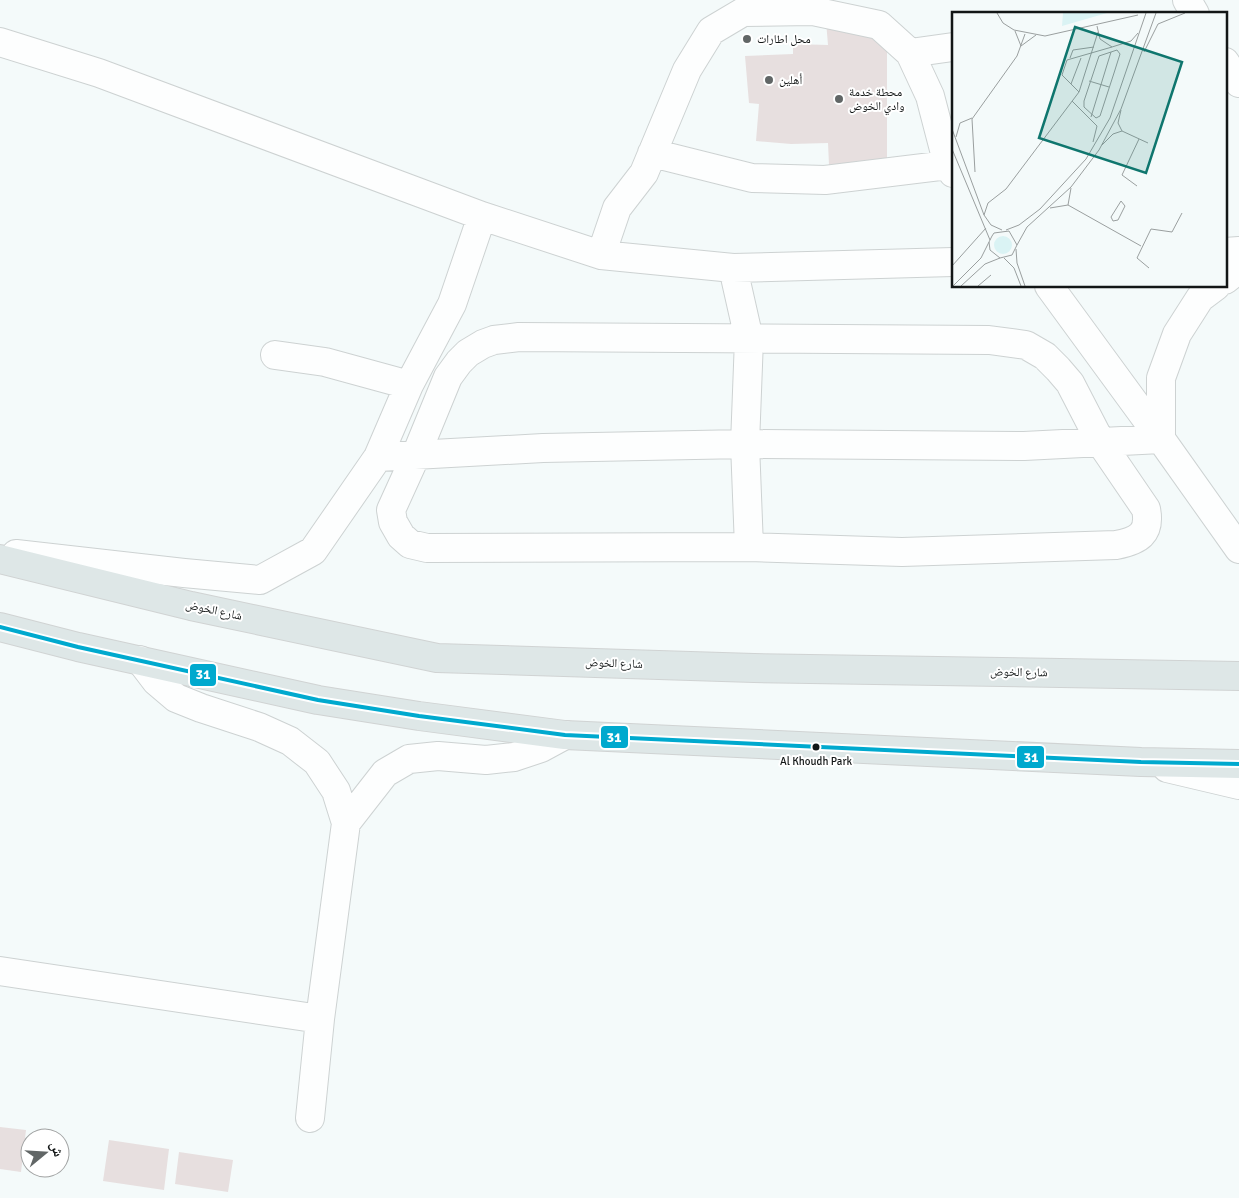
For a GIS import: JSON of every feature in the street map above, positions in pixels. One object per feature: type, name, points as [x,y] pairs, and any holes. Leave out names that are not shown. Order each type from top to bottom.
[{"type":"main road","name":"شارع الخوض","points":[[0,559],[191,606],[437,658],[754,668],[1239,676]]},
{"type":"main road","points":[[0,627],[78,647],[318,700],[419,716],[565,735],[1142,762],[1239,764]]},
{"type":"street","points":[[1187,0],[1194,12]]},
{"type":"street","points":[[601,255],[617,208],[644,173],[652,153],[687,70],[711,31],[743,12],[814,11],[879,25],[910,53],[930,96],[951,169],[825,180],[752,178],[652,153]]},
{"type":"street","points":[[0,42],[99,73],[482,216],[601,255],[733,268],[952,262]]},
{"type":"street","points":[[910,53],[952,47]]},
{"type":"street","points":[[1226,64],[1239,83]]},
{"type":"street","points":[[0,552],[260,580],[313,551],[378,457],[409,385],[452,304],[482,216]]},
{"type":"street","points":[[1226,252],[1239,251]]},
{"type":"street","points":[[733,268],[749,339],[745,444],[749,547]]},
{"type":"street","points":[[1226,279],[1239,269]]},
{"type":"street","points":[[1050,288],[1239,549]]},
{"type":"street","points":[[1161,440],[1161,378],[1177,334],[1200,298],[1213,288]]},
{"type":"street","points":[[519,338],[989,340],[1026,345],[1045,356],[1070,383],[1101,443],[1146,508],[1148,519],[1146,527],[1141,536],[1131,542],[1116,545],[902,552],[749,547],[427,548],[410,544],[401,536],[393,522],[390,510],[416,455],[448,377],[458,362],[468,353],[494,340],[519,338]]},
{"type":"street","points":[[275,355],[325,362],[409,385]]},
{"type":"street","points":[[378,457],[543,448],[745,444],[1024,446],[1161,440]]},
{"type":"street","points":[[140,660],[156,681],[176,698],[259,727],[290,741],[317,762],[336,791],[346,823],[320,1019],[310,1118]]},
{"type":"street","points":[[346,823],[385,773],[409,759],[438,756],[486,760],[514,757],[541,748],[565,735]]},
{"type":"street","points":[[1142,762],[1239,784]]},
{"type":"street","points":[[0,971],[320,1019]]},
{"type":"building","name":"محطة خدمة وادي الخوض","points":[[826,21],[887,21],[887,165],[829,165],[828,143],[791,144],[756,141],[759,104],[749,103],[745,56],[793,54],[793,44],[828,45]]},
{"type":"building","points":[[0,1127],[20,1129],[20,1172],[0,1169]]},
{"type":"building","points":[[109,1140],[169,1149],[164,1190],[103,1181]]},
{"type":"building","points":[[179,1152],[233,1160],[228,1192],[175,1184]]},
{"type":"transit line","name":"31","points":[[0,627],[78,647],[318,700],[419,716],[565,735],[1141,762],[1239,764]]},
{"type":"place","name":"محل اطارات","points":[[747,39]]},
{"type":"place","name":"أهلين","points":[[769,80]]},
{"type":"place","name":"محطة خدمة وادي الخوض","points":[[839,99]]},
{"type":"place","name":"Al Khoudh Park","points":[[816,747]]}]
